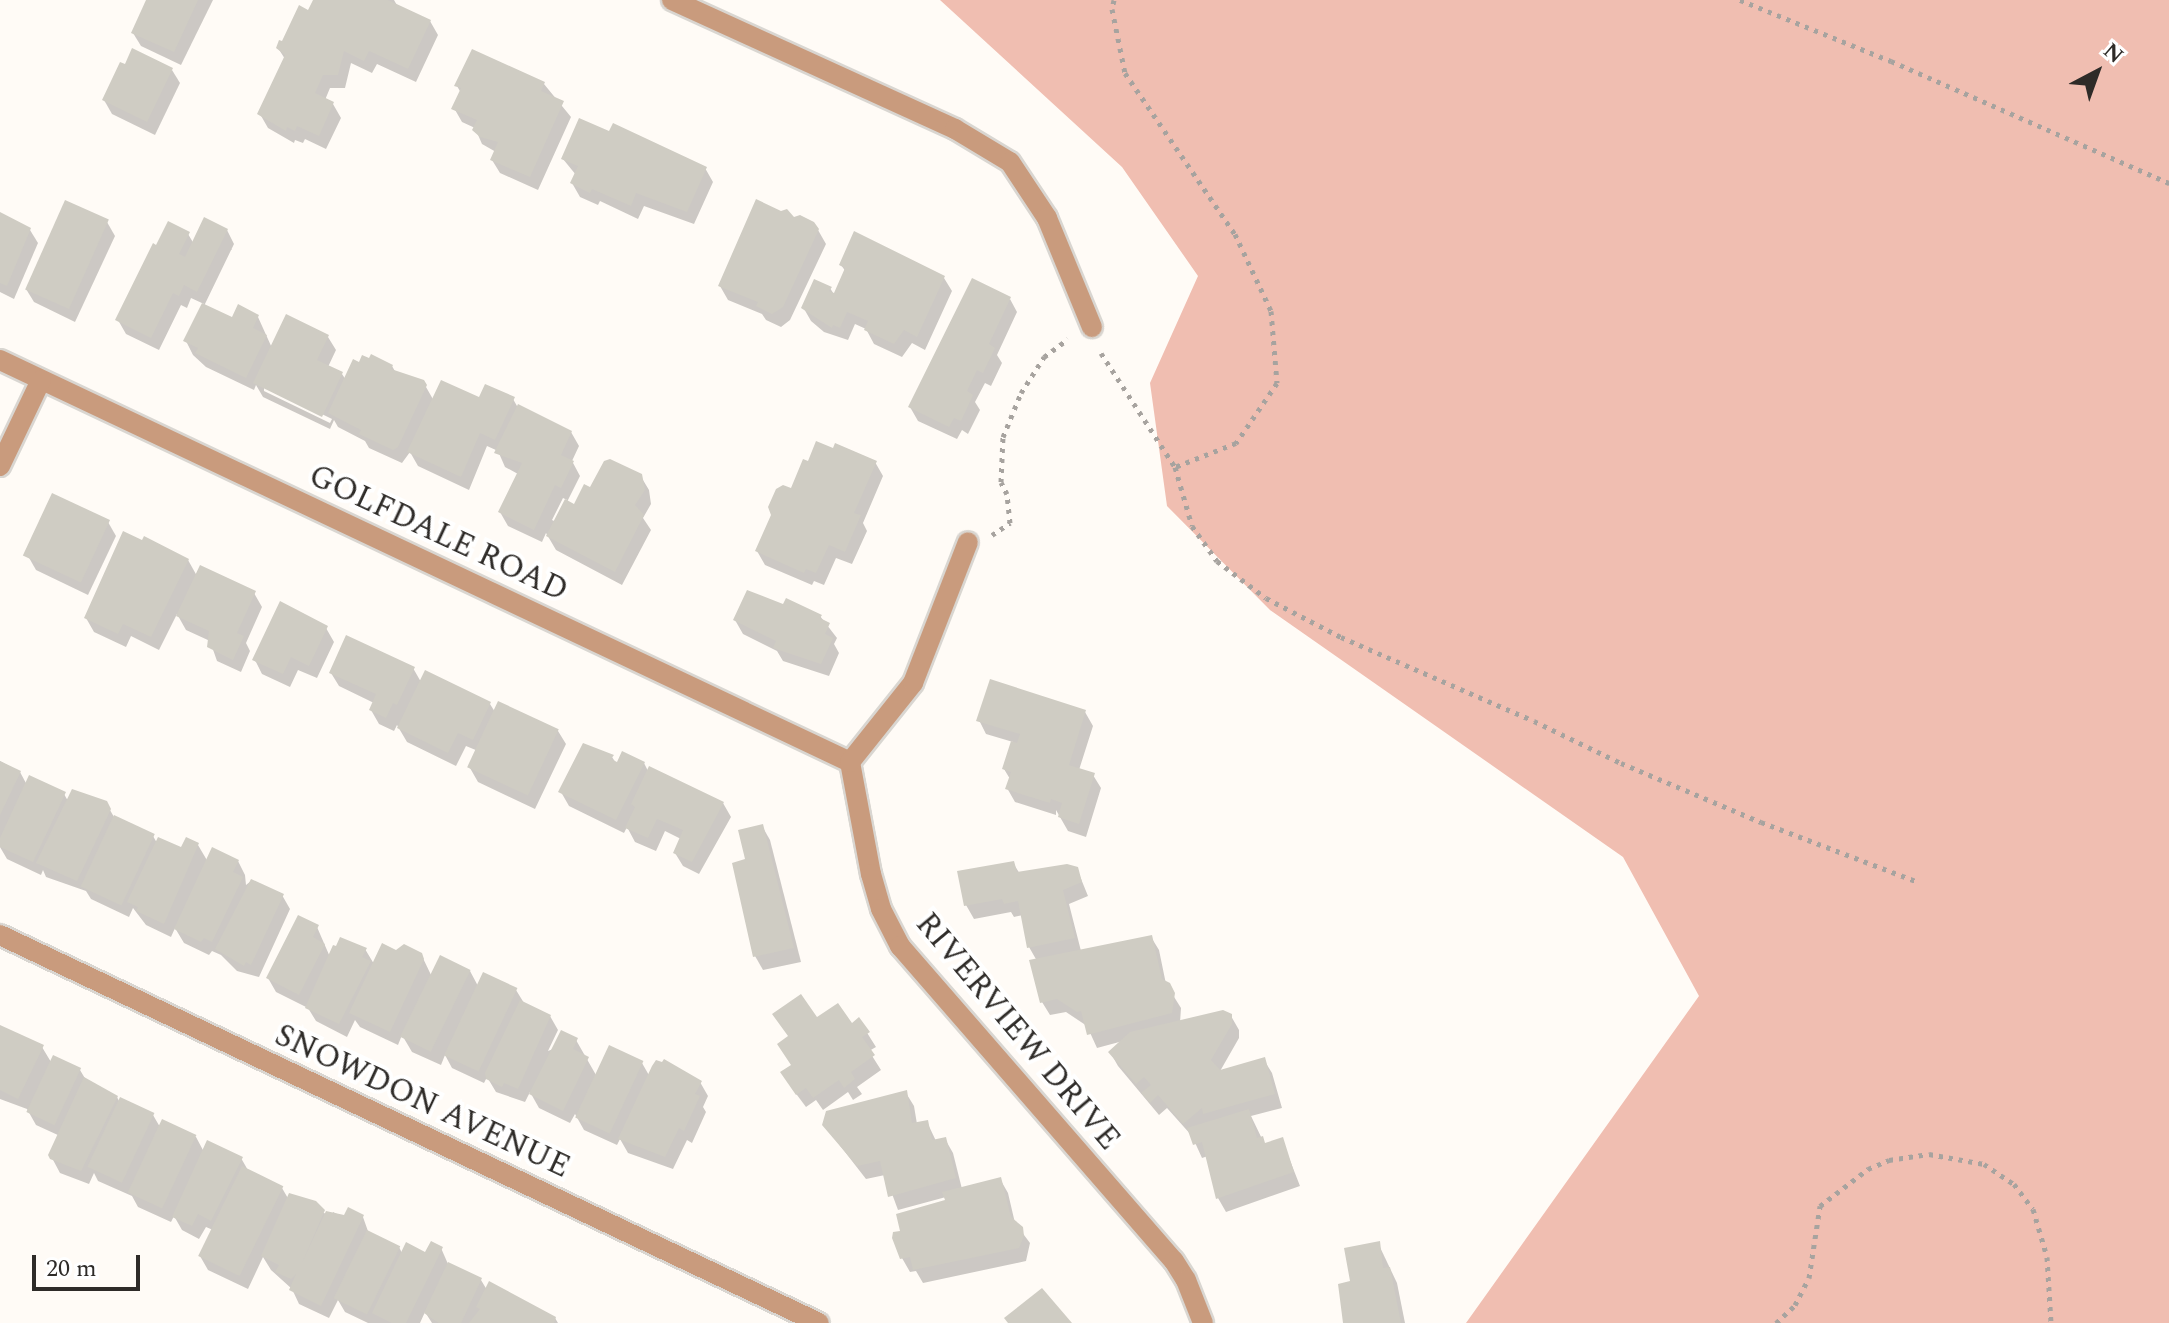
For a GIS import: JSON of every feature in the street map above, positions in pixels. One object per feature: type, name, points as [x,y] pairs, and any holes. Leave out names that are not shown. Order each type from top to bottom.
[{"type":"street","points":[[672,0],[955,129],[1010,162],[1047,218],[1092,327]]},
{"type":"street","name":"GOLFDALE ROAD","points":[[0,360],[850,762]]},
{"type":"street","points":[[0,466],[41,380]]},
{"type":"street","points":[[850,762],[913,683],[968,542]]},
{"type":"street","name":"RIVERVIEW DRIVE","points":[[850,762],[871,874],[881,909],[900,946],[1174,1261],[1186,1280],[1203,1323]]},
{"type":"street","name":"SNOWDON AVENUE","points":[[0,935],[819,1323]]},
{"type":"path","points":[[1114,0],[1112,9],[1125,73],[1235,234],[1271,311],[1277,383],[1236,443],[1175,467]]},
{"type":"path","points":[[1740,0],[1891,61],[2169,183]]},
{"type":"path","points":[[968,542],[994,535],[1010,523],[1000,461],[1003,437],[1021,393],[1044,357],[1056,345],[1092,327],[1097,347],[1175,467],[1192,526],[1217,561],[1266,598],[1341,637],[1534,721],[1621,763],[1761,822],[1918,882]]},
{"type":"path","points":[[1776,1323],[1795,1305],[1809,1278],[1820,1206],[1868,1169],[1889,1160],[1929,1154],[1984,1164],[2014,1184],[2033,1209],[2047,1257],[2051,1323]]},
{"type":"shaded area","points":[[940,0],[2169,0],[2169,1323],[1466,1323],[1699,996],[1623,857],[1270,610],[1167,506],[1150,383],[1198,276],[1122,167]]},
{"type":"building","points":[[146,0],[198,0],[174,52],[131,33]]},
{"type":"building","points":[[313,0],[388,0],[431,20],[408,69],[369,51],[364,61],[344,51],[338,75],[323,75],[315,93],[334,102],[319,136],[297,126],[295,131],[287,127],[286,131],[257,114],[285,55],[276,48],[279,40],[282,41],[299,5],[308,10]]},
{"type":"building","points":[[132,48],[173,68],[147,122],[102,100],[120,62],[125,64]]},
{"type":"building","points":[[472,49],[545,82],[541,91],[564,101],[530,177],[490,160],[498,142],[480,137],[472,130],[477,120],[451,109],[461,88],[454,86]]},
{"type":"building","points":[[579,118],[609,131],[613,123],[707,167],[687,212],[636,193],[631,206],[570,183],[578,166],[561,159]]},
{"type":"building","points":[[756,199],[781,211],[787,209],[794,217],[800,215],[814,222],[819,229],[783,307],[772,314],[756,306],[758,302],[718,286]]},
{"type":"building","points":[[65,200],[109,220],[69,309],[25,290]]},
{"type":"building","points":[[0,212],[31,228],[7,286],[0,283]]},
{"type":"building","points":[[204,217],[228,229],[197,292],[184,285],[179,296],[173,293],[151,338],[115,320],[153,243],[156,245],[168,221],[190,232],[179,254],[185,257]]},
{"type":"building","points":[[854,231],[945,276],[917,337],[904,330],[894,344],[864,330],[868,321],[847,312],[840,328],[833,325],[832,328],[801,308],[814,279],[832,287],[829,291],[834,293],[845,268],[839,265]]},
{"type":"building","points":[[972,278],[1011,297],[989,344],[995,348],[983,373],[977,370],[967,391],[973,395],[961,421],[954,418],[949,427],[908,407]]},
{"type":"building","points":[[202,303],[232,317],[238,304],[259,315],[253,328],[267,335],[246,378],[195,353],[198,348],[183,341]]},
{"type":"building","points":[[286,314],[329,335],[317,360],[343,372],[322,417],[253,383]]},
{"type":"building","points":[[371,354],[393,365],[391,369],[424,380],[427,385],[398,447],[393,450],[359,434],[361,430],[328,413],[353,359],[359,362],[362,355],[369,358]]},
{"type":"building","points":[[441,380],[479,397],[485,384],[515,397],[495,440],[480,433],[461,477],[407,452]]},
{"type":"building","points":[[518,404],[572,431],[561,455],[574,461],[561,488],[555,485],[534,530],[498,512],[522,463],[494,453]]},
{"type":"building","points":[[816,441],[833,448],[835,443],[877,461],[854,513],[861,515],[845,552],[829,545],[816,573],[806,569],[804,573],[755,551],[771,515],[768,507],[776,489],[783,485],[791,488],[803,459],[808,461]]},
{"type":"building","points":[[610,459],[642,474],[645,490],[635,505],[644,515],[615,572],[546,536],[565,499],[574,504],[584,484],[590,487],[604,461]]},
{"type":"building","points":[[52,493],[110,520],[81,583],[23,556]]},
{"type":"building","points":[[123,531],[142,540],[144,536],[189,559],[151,637],[123,624],[118,634],[84,618]]},
{"type":"building","points":[[200,565],[256,591],[237,633],[244,636],[233,660],[207,647],[209,631],[176,616]]},
{"type":"building","points":[[747,590],[783,604],[786,598],[822,615],[820,618],[830,623],[825,634],[833,638],[821,664],[773,648],[776,641],[733,620]]},
{"type":"building","points":[[280,601],[328,626],[309,666],[291,657],[283,674],[252,660]]},
{"type":"building","points":[[346,635],[415,667],[397,705],[393,703],[386,718],[369,710],[376,694],[329,673]]},
{"type":"building","points":[[425,670],[491,702],[473,740],[458,733],[448,753],[397,728]]},
{"type":"building","points":[[990,679],[1086,710],[1069,765],[1095,773],[1079,824],[1058,817],[1062,803],[1051,799],[1050,803],[1005,789],[1011,772],[1002,769],[1011,741],[1017,743],[1020,734],[976,721]]},
{"type":"building","points":[[498,701],[559,729],[528,795],[467,767]]},
{"type":"building","points":[[583,743],[614,755],[611,759],[617,762],[622,751],[645,762],[616,820],[558,792]]},
{"type":"building","points":[[0,761],[21,771],[0,815]]},
{"type":"building","points":[[649,766],[724,802],[692,862],[673,853],[683,830],[657,819],[648,838],[625,828],[635,807],[631,804]]},
{"type":"building","points":[[29,775],[66,792],[33,862],[0,847],[0,838]]},
{"type":"building","points":[[72,789],[107,801],[111,809],[77,881],[36,863]]},
{"type":"building","points":[[114,815],[155,834],[121,906],[81,887]]},
{"type":"building","points":[[763,824],[794,948],[753,957],[732,863],[745,859],[738,830]]},
{"type":"building","points":[[158,837],[181,847],[186,837],[199,843],[164,924],[136,911],[138,907],[127,902]]},
{"type":"building","points":[[212,847],[239,860],[233,872],[243,877],[212,942],[204,938],[201,942],[174,929]]},
{"type":"building","points":[[1014,861],[1017,872],[1067,864],[1078,867],[1082,882],[1063,890],[1075,938],[1027,948],[1018,901],[1004,904],[1002,899],[964,906],[957,871]]},
{"type":"building","points":[[251,879],[284,894],[251,965],[246,962],[244,966],[215,949]]},
{"type":"building","points":[[298,915],[319,925],[313,937],[325,944],[299,995],[266,978]]},
{"type":"building","points":[[1152,935],[1162,979],[1170,983],[1175,993],[1172,1013],[1087,1035],[1081,1011],[1077,1012],[1057,999],[1040,1003],[1029,960]]},
{"type":"building","points":[[340,937],[367,948],[362,957],[371,961],[339,1024],[305,1008],[333,945],[336,946]]},
{"type":"building","points":[[382,943],[396,950],[404,944],[422,953],[424,959],[390,1032],[349,1013]]},
{"type":"building","points":[[440,955],[471,970],[431,1052],[400,1037]]},
{"type":"building","points":[[483,972],[517,988],[479,1071],[444,1055]]},
{"type":"building","points":[[801,994],[817,1017],[838,1003],[852,1023],[859,1017],[870,1032],[862,1037],[875,1055],[851,1072],[855,1079],[844,1088],[839,1080],[813,1098],[806,1088],[796,1095],[780,1072],[791,1065],[777,1044],[788,1036],[772,1014]]},
{"type":"building","points":[[520,1000],[551,1015],[518,1089],[504,1083],[502,1087],[486,1079],[485,1073]]},
{"type":"building","points":[[1223,1010],[1232,1014],[1232,1024],[1211,1060],[1220,1070],[1265,1057],[1275,1094],[1203,1114],[1202,1108],[1183,1124],[1158,1095],[1150,1103],[1141,1093],[1151,1085],[1144,1077],[1136,1084],[1108,1052],[1130,1032]]},
{"type":"building","points":[[0,1025],[44,1045],[18,1099],[0,1090]]},
{"type":"building","points":[[561,1030],[578,1038],[573,1049],[589,1057],[563,1111],[529,1094]]},
{"type":"building","points":[[609,1045],[643,1061],[610,1134],[575,1118]]},
{"type":"building","points":[[53,1055],[81,1068],[54,1125],[26,1112]]},
{"type":"building","points":[[664,1059],[702,1081],[695,1094],[700,1096],[684,1131],[679,1128],[665,1157],[618,1139],[652,1066],[656,1060],[662,1062]]},
{"type":"building","points":[[84,1077],[118,1096],[81,1171],[50,1159],[48,1155]]},
{"type":"building","points":[[907,1090],[912,1123],[928,1120],[932,1140],[946,1137],[956,1178],[888,1197],[880,1161],[857,1166],[822,1125],[826,1111]]},
{"type":"building","points":[[120,1097],[154,1113],[122,1183],[87,1167]]},
{"type":"building","points":[[1249,1109],[1257,1138],[1263,1136],[1265,1143],[1283,1137],[1294,1172],[1216,1199],[1202,1142],[1193,1145],[1187,1128]]},
{"type":"building","points":[[162,1119],[196,1135],[162,1208],[128,1192]]},
{"type":"building","points":[[207,1140],[243,1157],[211,1221],[198,1214],[192,1226],[172,1217]]},
{"type":"building","points":[[242,1166],[283,1186],[240,1276],[198,1256]]},
{"type":"building","points":[[1001,1177],[1011,1217],[1023,1227],[1024,1236],[1019,1248],[913,1270],[910,1257],[900,1259],[892,1238],[893,1232],[900,1231],[896,1214],[945,1200],[942,1192]]},
{"type":"building","points":[[289,1193],[316,1201],[325,1210],[302,1263],[326,1211],[344,1215],[348,1207],[364,1215],[321,1306],[289,1290],[296,1274],[291,1279],[275,1272],[279,1265],[261,1256]]},
{"type":"building","points":[[367,1230],[400,1246],[367,1315],[334,1298]]},
{"type":"building","points":[[431,1241],[443,1247],[406,1323],[392,1323],[372,1313],[406,1242],[425,1252]]},
{"type":"building","points":[[1380,1241],[1383,1268],[1390,1267],[1401,1323],[1343,1323],[1338,1284],[1350,1281],[1344,1248]]},
{"type":"building","points":[[448,1262],[482,1278],[461,1323],[439,1323],[424,1313]]},
{"type":"building","points":[[489,1281],[556,1317],[554,1323],[469,1323],[480,1309],[476,1307]]},
{"type":"building","points":[[1042,1288],[1072,1323],[1008,1323],[1004,1318]]}]
